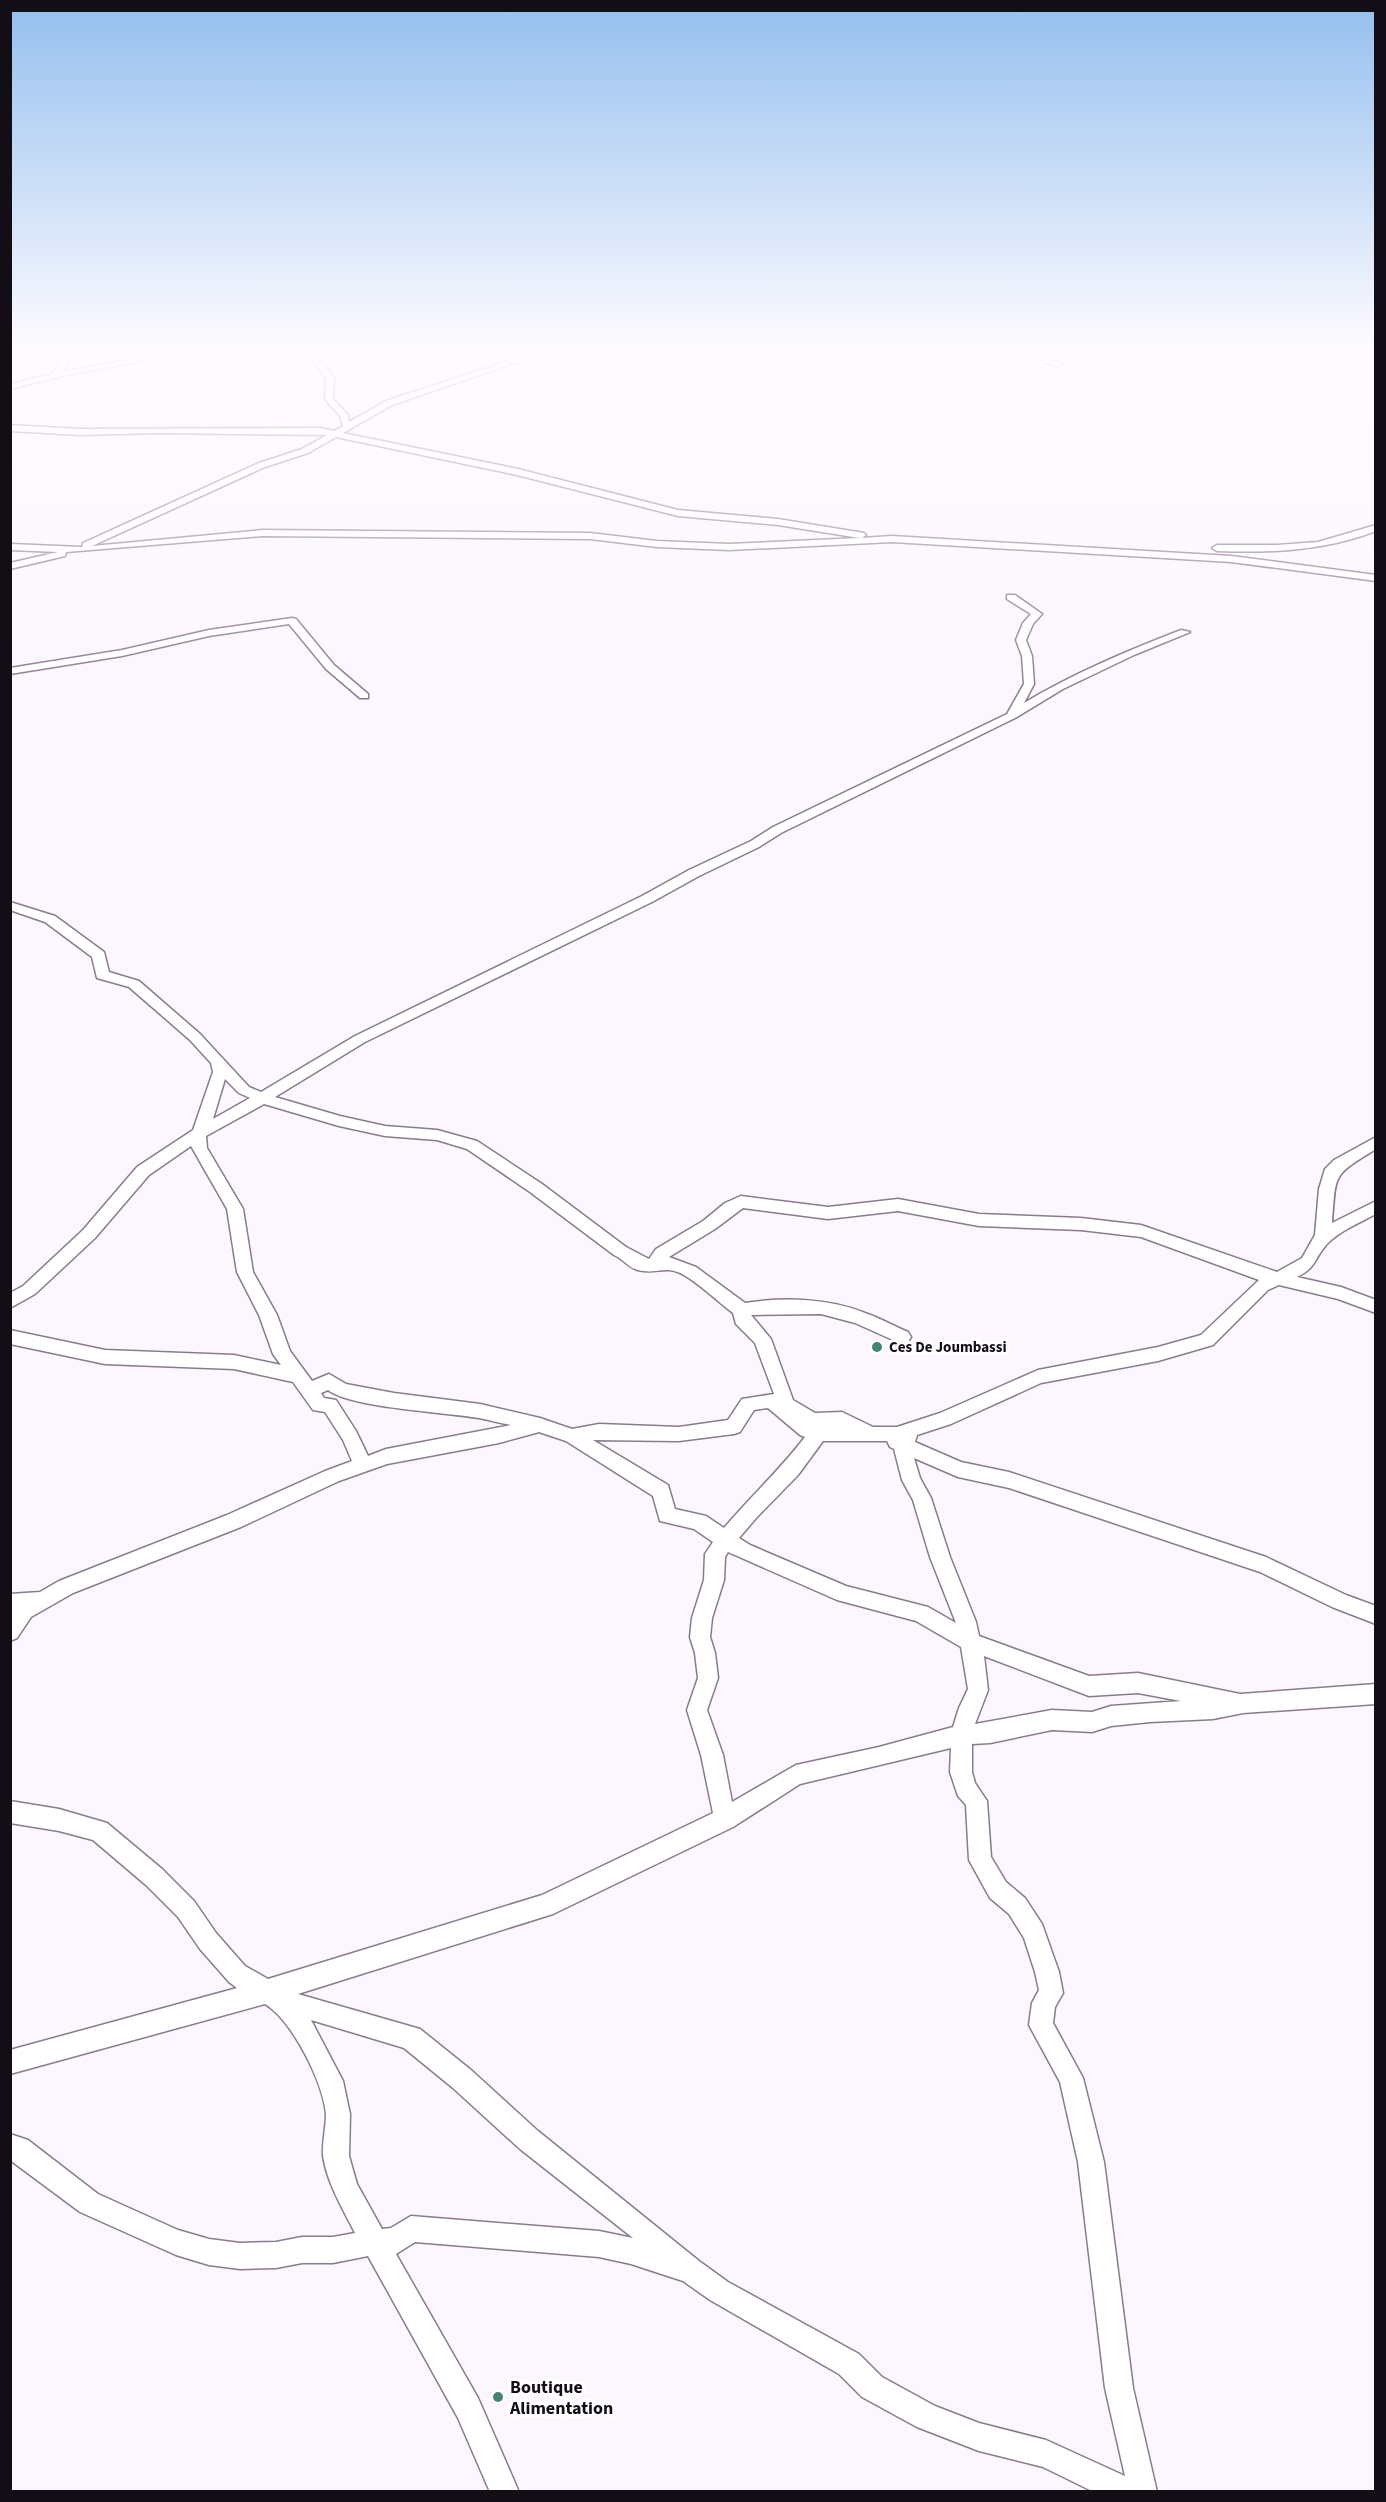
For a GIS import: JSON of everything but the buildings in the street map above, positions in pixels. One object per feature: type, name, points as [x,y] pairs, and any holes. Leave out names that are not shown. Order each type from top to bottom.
[{"type":"street","points":[[10,547],[80,550],[94,540],[180,504],[263,465]]},
{"type":"street","points":[[483,465],[678,513],[778,522],[892,539],[1231,559],[1376,578]]},
{"type":"street","points":[[946,543],[1258,549],[1341,541],[1376,528]]},
{"type":"street","points":[[10,566],[80,550],[263,533],[590,536],[657,544],[729,548],[892,539]]},
{"type":"street","points":[[1011,597],[1037,614],[1028,623],[1021,640],[1027,656],[1029,684],[1011,716]]},
{"type":"street","points":[[10,671],[122,652],[209,633],[292,621],[330,667],[364,696]]},
{"type":"street","points":[[10,1302],[29,1290],[89,1233],[143,1171],[198,1134],[360,1039],[647,899],[694,873],[755,844],[777,830],[908,768],[1011,716],[1027,704],[1059,687],[1130,653],[1185,632]]},
{"type":"street","points":[[10,906],[50,919],[99,955],[102,975],[134,984],[195,1037],[244,1090],[262,1098],[350,1124],[385,1131],[437,1135],[472,1145],[536,1188],[620,1251],[630,1255],[639,1264],[652,1266],[667,1262],[690,1271],[742,1310],[760,1307],[821,1308],[859,1317],[902,1337]]},
{"type":"street","points":[[218,1062],[220,1072],[204,1124],[198,1134],[199,1148],[235,1209],[245,1272],[268,1315],[282,1354],[319,1405],[330,1405],[350,1436],[363,1464]]},
{"type":"street","points":[[1143,2492],[1119,2388],[1091,2162],[1078,2104],[1071,2078],[1041,2025],[1044,2003],[1051,1993],[1041,1951],[1017,1905],[998,1890],[980,1860],[976,1801],[966,1789],[961,1772],[962,1735],[969,1708],[978,1690],[971,1642],[966,1622],[940,1557],[922,1498],[906,1465],[903,1452],[907,1438],[1038,1377],[1158,1354],[1207,1340],[1262,1286],[1299,1269],[1308,1262],[1323,1235],[1327,1189],[1331,1173],[1340,1164],[1376,1142]]},
{"type":"street","points":[[652,1266],[662,1253],[709,1225],[731,1207],[747,1202],[828,1213],[898,1205],[979,1220],[1116,1227],[1156,1235],[1276,1278],[1335,1291],[1376,1307]]},
{"type":"street","points":[[1317,1243],[1334,1229],[1376,1208]]},
{"type":"street","points":[[742,1310],[742,1319],[762,1340],[782,1390],[784,1404],[813,1420],[842,1419],[870,1432]]},
{"type":"street","points":[[10,1337],[105,1357],[234,1362],[304,1384],[329,1381],[341,1390],[394,1400],[480,1411],[540,1425],[572,1436],[661,1491],[668,1515],[699,1522],[743,1551],[844,1594],[921,1613],[971,1642],[1089,1686],[1137,1683],[1243,1703]]},
{"type":"street","points":[[572,1436],[599,1431],[679,1434],[734,1427],[748,1404],[771,1400],[806,1430],[870,1432],[907,1438],[958,1469],[1009,1480],[1266,1565],[1339,1601],[1376,1615]]},
{"type":"street","points":[[10,1632],[24,1611],[41,1600],[96,1574],[234,1521],[332,1476],[386,1457],[499,1436],[540,1425]]},
{"type":"street","points":[[725,1819],[712,1755],[697,1710],[708,1678],[705,1653],[699,1637],[702,1618],[714,1580],[715,1554],[725,1539],[791,1470],[819,1432]]},
{"type":"street","points":[[10,1603],[41,1600]]},
{"type":"street","points":[[10,2062],[268,1991],[545,1906],[725,1819],[796,1775],[879,1757],[962,1735],[990,1733],[1052,1720],[1092,1722],[1111,1716],[1213,1709],[1243,1703],[1376,1694]]},
{"type":"street","points":[[10,1812],[59,1820],[99,1831],[138,1862],[186,1909],[208,1941],[237,1974],[288,2004],[309,2007],[411,2038],[462,2079],[529,2140],[690,2270],[719,2291],[849,2364],[872,2387],[927,2417],[979,2437],[1046,2454],[1127,2492]]},
{"type":"street","points":[[268,1991],[298,2019],[330,2081],[338,2114],[336,2156],[346,2188],[468,2408],[505,2492]]},
{"type":"street","points":[[10,2147],[19,2149],[89,2203],[176,2242],[209,2252],[240,2256],[276,2255],[302,2250],[333,2250],[374,2242],[396,2241],[411,2229],[598,2244],[631,2251],[690,2270]]},
{"type":"place","name":"Ces De Joumbassi","points":[[877,1347]]},
{"type":"place","name":"Boutique Alimentation","points":[[498,2397]]}]
